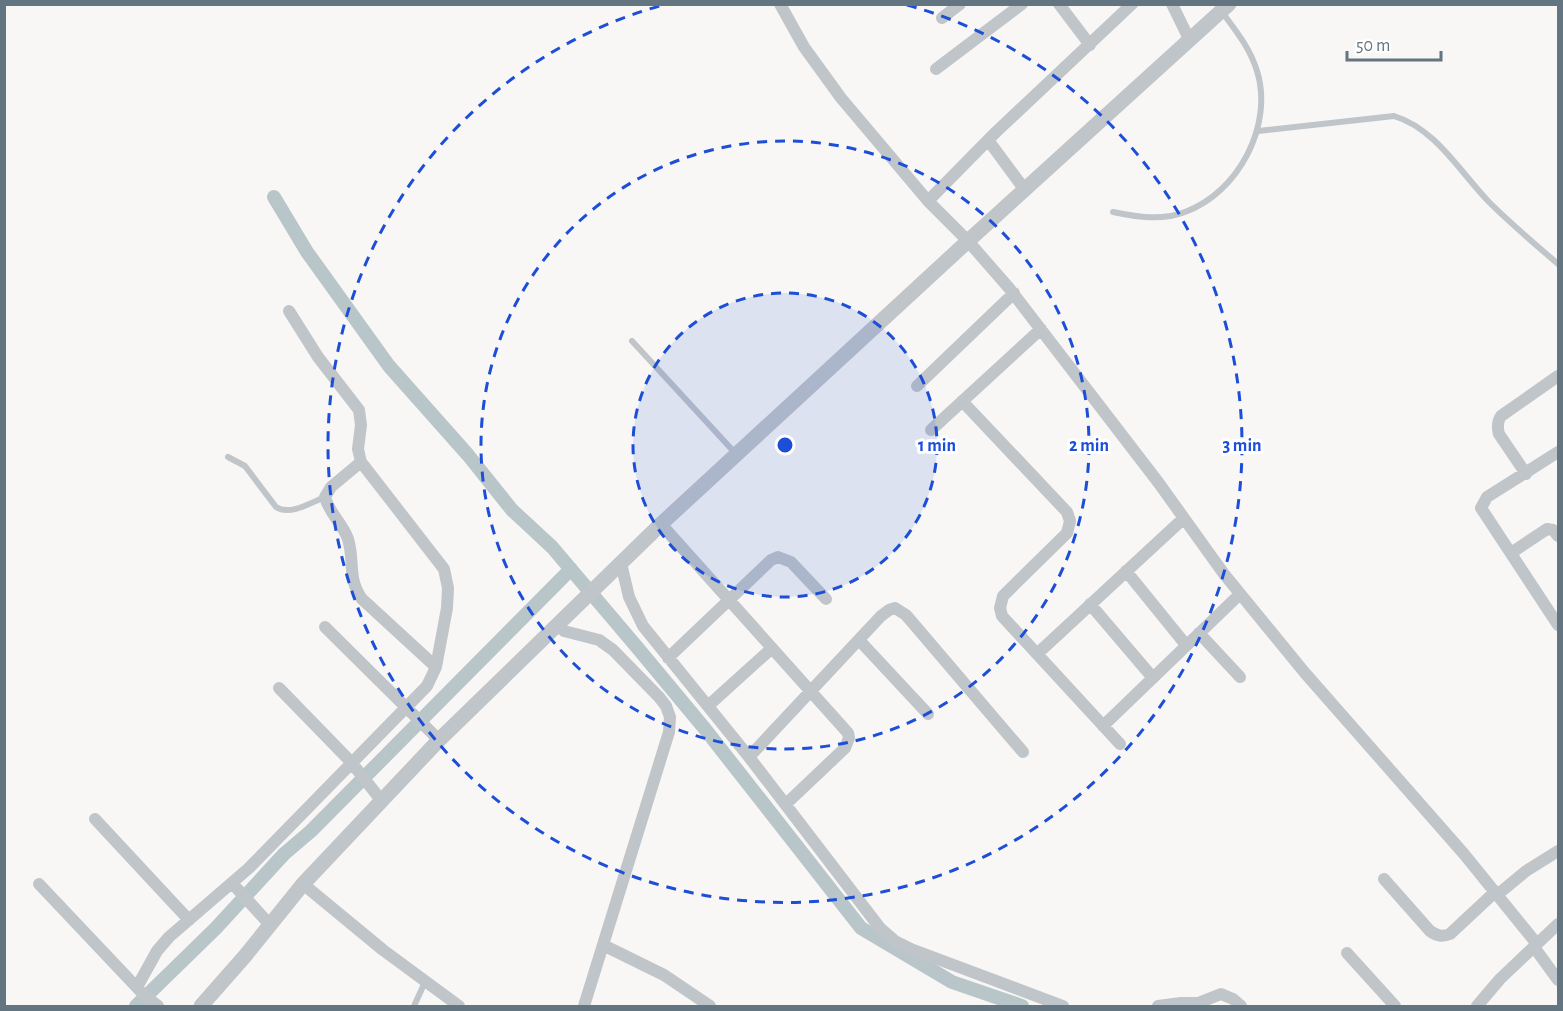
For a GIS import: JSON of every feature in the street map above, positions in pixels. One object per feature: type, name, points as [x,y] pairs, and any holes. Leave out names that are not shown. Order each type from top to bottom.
[{"type":"street","points":[[780,4],[804,47],[841,98],[928,201],[968,241],[1014,293],[1240,594],[1305,674],[1464,854],[1535,946],[1558,981]]},
{"type":"street","points":[[942,18],[960,4]]},
{"type":"street","points":[[936,69],[1022,4]]},
{"type":"street","points":[[1059,4],[1090,45]]},
{"type":"street","points":[[928,201],[988,140],[1132,4]]},
{"type":"street","points":[[1172,4],[1190,41]]},
{"type":"street","points":[[201,1006],[303,884],[381,800],[434,734],[570,615],[661,524],[1225,8]]},
{"type":"street","points":[[988,140],[1025,190]]},
{"type":"street","points":[[917,386],[1014,293]]},
{"type":"street","points":[[140,991],[157,951],[249,868],[351,762],[407,708],[427,686],[436,667],[447,608],[448,588],[444,569],[361,462],[358,449],[361,425],[359,410],[318,357],[289,311]]},
{"type":"street","points":[[931,430],[1041,329]]},
{"type":"street","points":[[1526,474],[1499,434],[1497,428],[1499,420],[1501,416],[1558,376]]},
{"type":"street","points":[[962,401],[1069,516],[1070,527],[1067,533],[1003,596],[1000,603],[1002,616],[1120,744]]},
{"type":"street","points":[[1558,452],[1487,497],[1482,503],[1482,512],[1558,625]]},
{"type":"street","points":[[361,462],[331,488],[325,497],[349,540],[351,576],[355,588],[362,599],[436,667]]},
{"type":"street","points":[[1037,654],[1184,518]]},
{"type":"street","points":[[661,524],[812,690],[848,733],[845,748],[786,804]]},
{"type":"street","points":[[1511,553],[1547,529],[1553,530],[1558,536]]},
{"type":"street","points":[[668,658],[771,560],[778,557],[791,562],[826,599]]},
{"type":"street","points":[[618,566],[634,611],[643,626],[750,757],[880,928],[895,941],[937,960],[1063,1006]]},
{"type":"street","points":[[1126,571],[1186,645]]},
{"type":"street","points":[[1103,726],[1240,594]]},
{"type":"street","points":[[1090,604],[1153,678]]},
{"type":"street","points":[[750,757],[859,640],[889,610],[895,608],[902,611],[1023,752]]},
{"type":"street","points":[[558,626],[564,631],[606,644],[660,697],[670,717],[669,732],[584,1006]]},
{"type":"street","points":[[325,627],[434,734]]},
{"type":"street","points":[[1199,633],[1240,677]]},
{"type":"street","points":[[859,640],[928,714]]},
{"type":"street","points":[[709,705],[772,648]]},
{"type":"street","points":[[279,688],[351,762],[381,800]]},
{"type":"street","points":[[95,819],[189,920]]},
{"type":"street","points":[[1384,879],[1430,931],[1443,937],[1450,934],[1526,871],[1558,851]]},
{"type":"street","points":[[232,883],[270,925]]},
{"type":"street","points":[[39,884],[156,1005]]},
{"type":"street","points":[[303,884],[383,950],[459,1006]]},
{"type":"street","points":[[1477,1006],[1500,979],[1558,924]]},
{"type":"street","points":[[603,945],[664,975],[710,1006]]},
{"type":"street","points":[[1347,953],[1395,1006]]},
{"type":"street","points":[[1158,1006],[1198,1003],[1221,994],[1233,999],[1241,1006]]},
{"type":"lane","points":[[1113,212],[1160,218],[1185,213],[1209,200],[1221,189],[1251,152],[1258,131],[1261,87],[1249,48],[1225,8]]},
{"type":"lane","points":[[1258,131],[1394,116],[1410,121],[1426,131],[1487,200],[1558,264]]},
{"type":"lane","points":[[632,341],[737,455]]},
{"type":"lane","points":[[228,457],[245,466],[280,509],[290,510],[325,497]]},
{"type":"lane","points":[[414,1006],[425,982]]},
{"type":"waterway","points":[[274,197],[307,252],[389,366],[468,455],[512,510],[552,547],[636,646],[705,729],[861,928],[952,982],[1022,1006]]},
{"type":"waterway","points":[[136,1006],[216,928],[284,854],[311,831],[571,569]]}]
